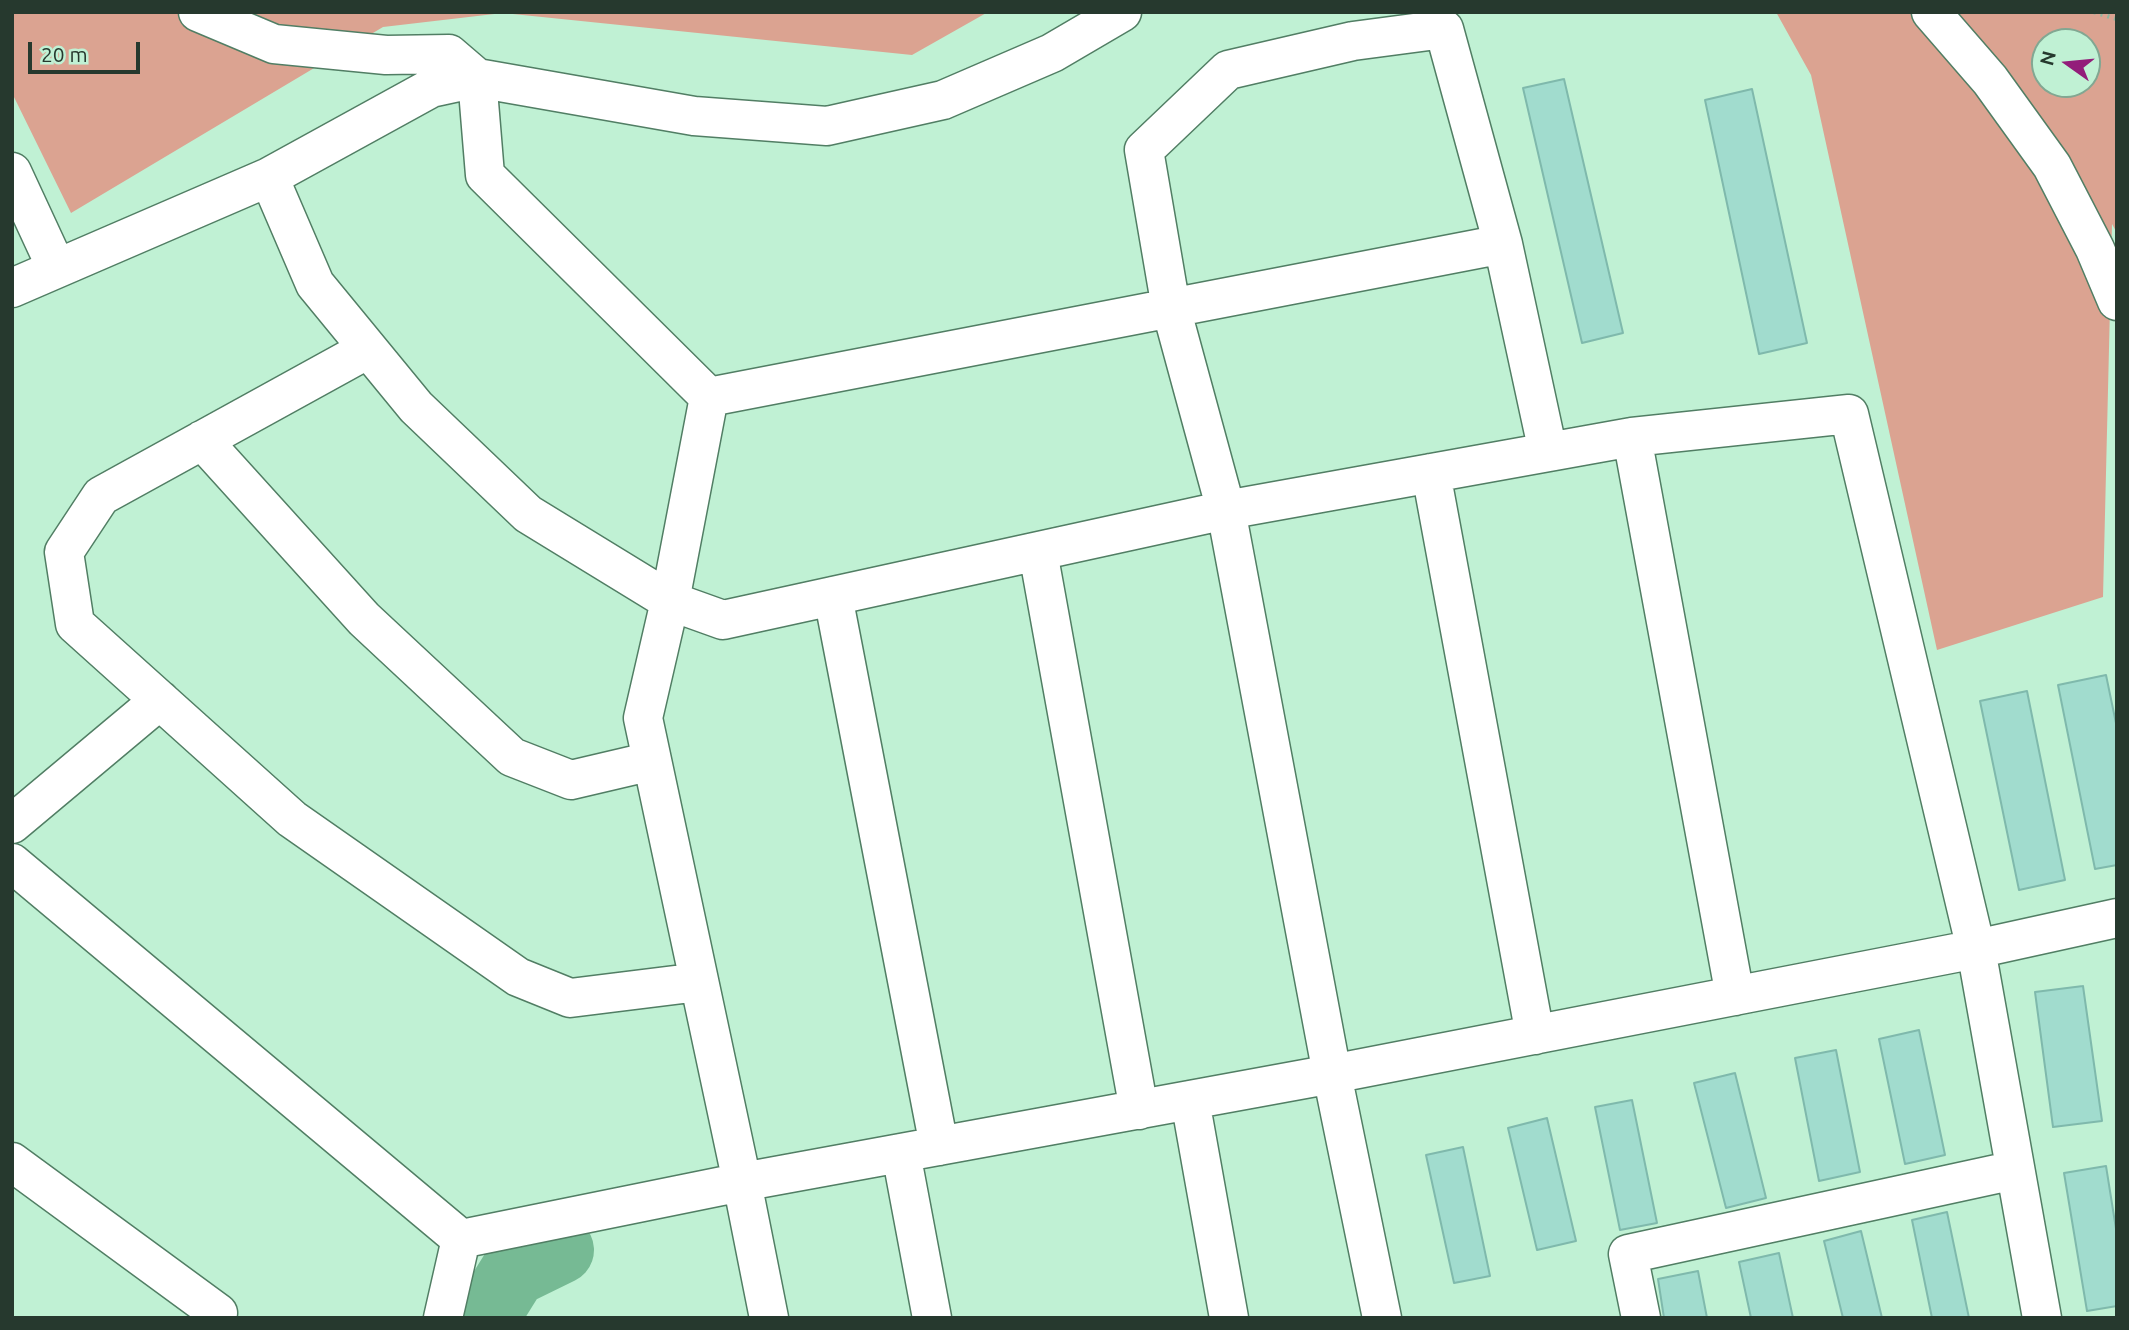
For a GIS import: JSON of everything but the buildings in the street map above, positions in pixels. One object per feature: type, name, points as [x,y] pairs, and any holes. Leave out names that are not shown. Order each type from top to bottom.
[{"type":"street","points":[[198,12],[274,44],[386,55],[449,54],[477,78],[485,175],[709,397]]},
{"type":"street","points":[[12,288],[269,177],[430,88],[477,78],[694,117],[827,126],[943,100],[1052,53],[1122,12]]},
{"type":"street","points":[[1931,12],[1990,80],[2052,166],[2095,248],[2117,301]]},
{"type":"street","points":[[1382,1318],[1332,1074],[1226,510],[1171,308],[1144,150],[1228,70],[1353,41],[1444,29],[1503,244],[1548,452]]},
{"type":"street","points":[[12,172],[56,267]]},
{"type":"street","points":[[269,177],[315,284],[416,407],[528,514],[670,601],[723,620],[1226,510],[1632,437],[1849,414],[1976,948],[2042,1318]]},
{"type":"street","points":[[709,397],[1503,244]]},
{"type":"street","points":[[368,349],[101,496],[64,552],[75,624],[292,819],[518,977],[570,998],[699,982]]},
{"type":"street","points":[[709,397],[670,601],[643,718],[769,1318]]},
{"type":"street","points":[[1632,437],[1735,996]]},
{"type":"street","points":[[202,440],[364,619],[512,757],[571,780],[652,761]]},
{"type":"street","points":[[1432,473],[1535,1035]]},
{"type":"street","points":[[1038,552],[1139,1110]]},
{"type":"street","points":[[833,596],[939,1146]]},
{"type":"street","points":[[12,824],[160,700]]},
{"type":"street","points":[[12,863],[461,1239]]},
{"type":"street","points":[[461,1239],[742,1181],[1190,1101],[1535,1035],[2117,918]]},
{"type":"street","points":[[1190,1101],[1229,1318]]},
{"type":"street","points":[[901,1153],[932,1318]]},
{"type":"street","points":[[12,1162],[219,1316]]},
{"type":"street","points":[[1641,1318],[1628,1254],[2015,1170]]},
{"type":"street","points":[[443,1318],[461,1239]]},
{"type":"path","points":[[2094,12],[2117,19]]},
{"type":"shaded area","points":[[12,12],[988,12],[912,55],[503,13],[383,27],[71,213],[12,93]]},
{"type":"shaded area","points":[[1776,12],[2117,12],[2117,233],[2112,224],[2103,597],[1937,650],[1811,75]]},
{"type":"waterway","points":[[485,1318],[513,1273],[560,1250]]}]
